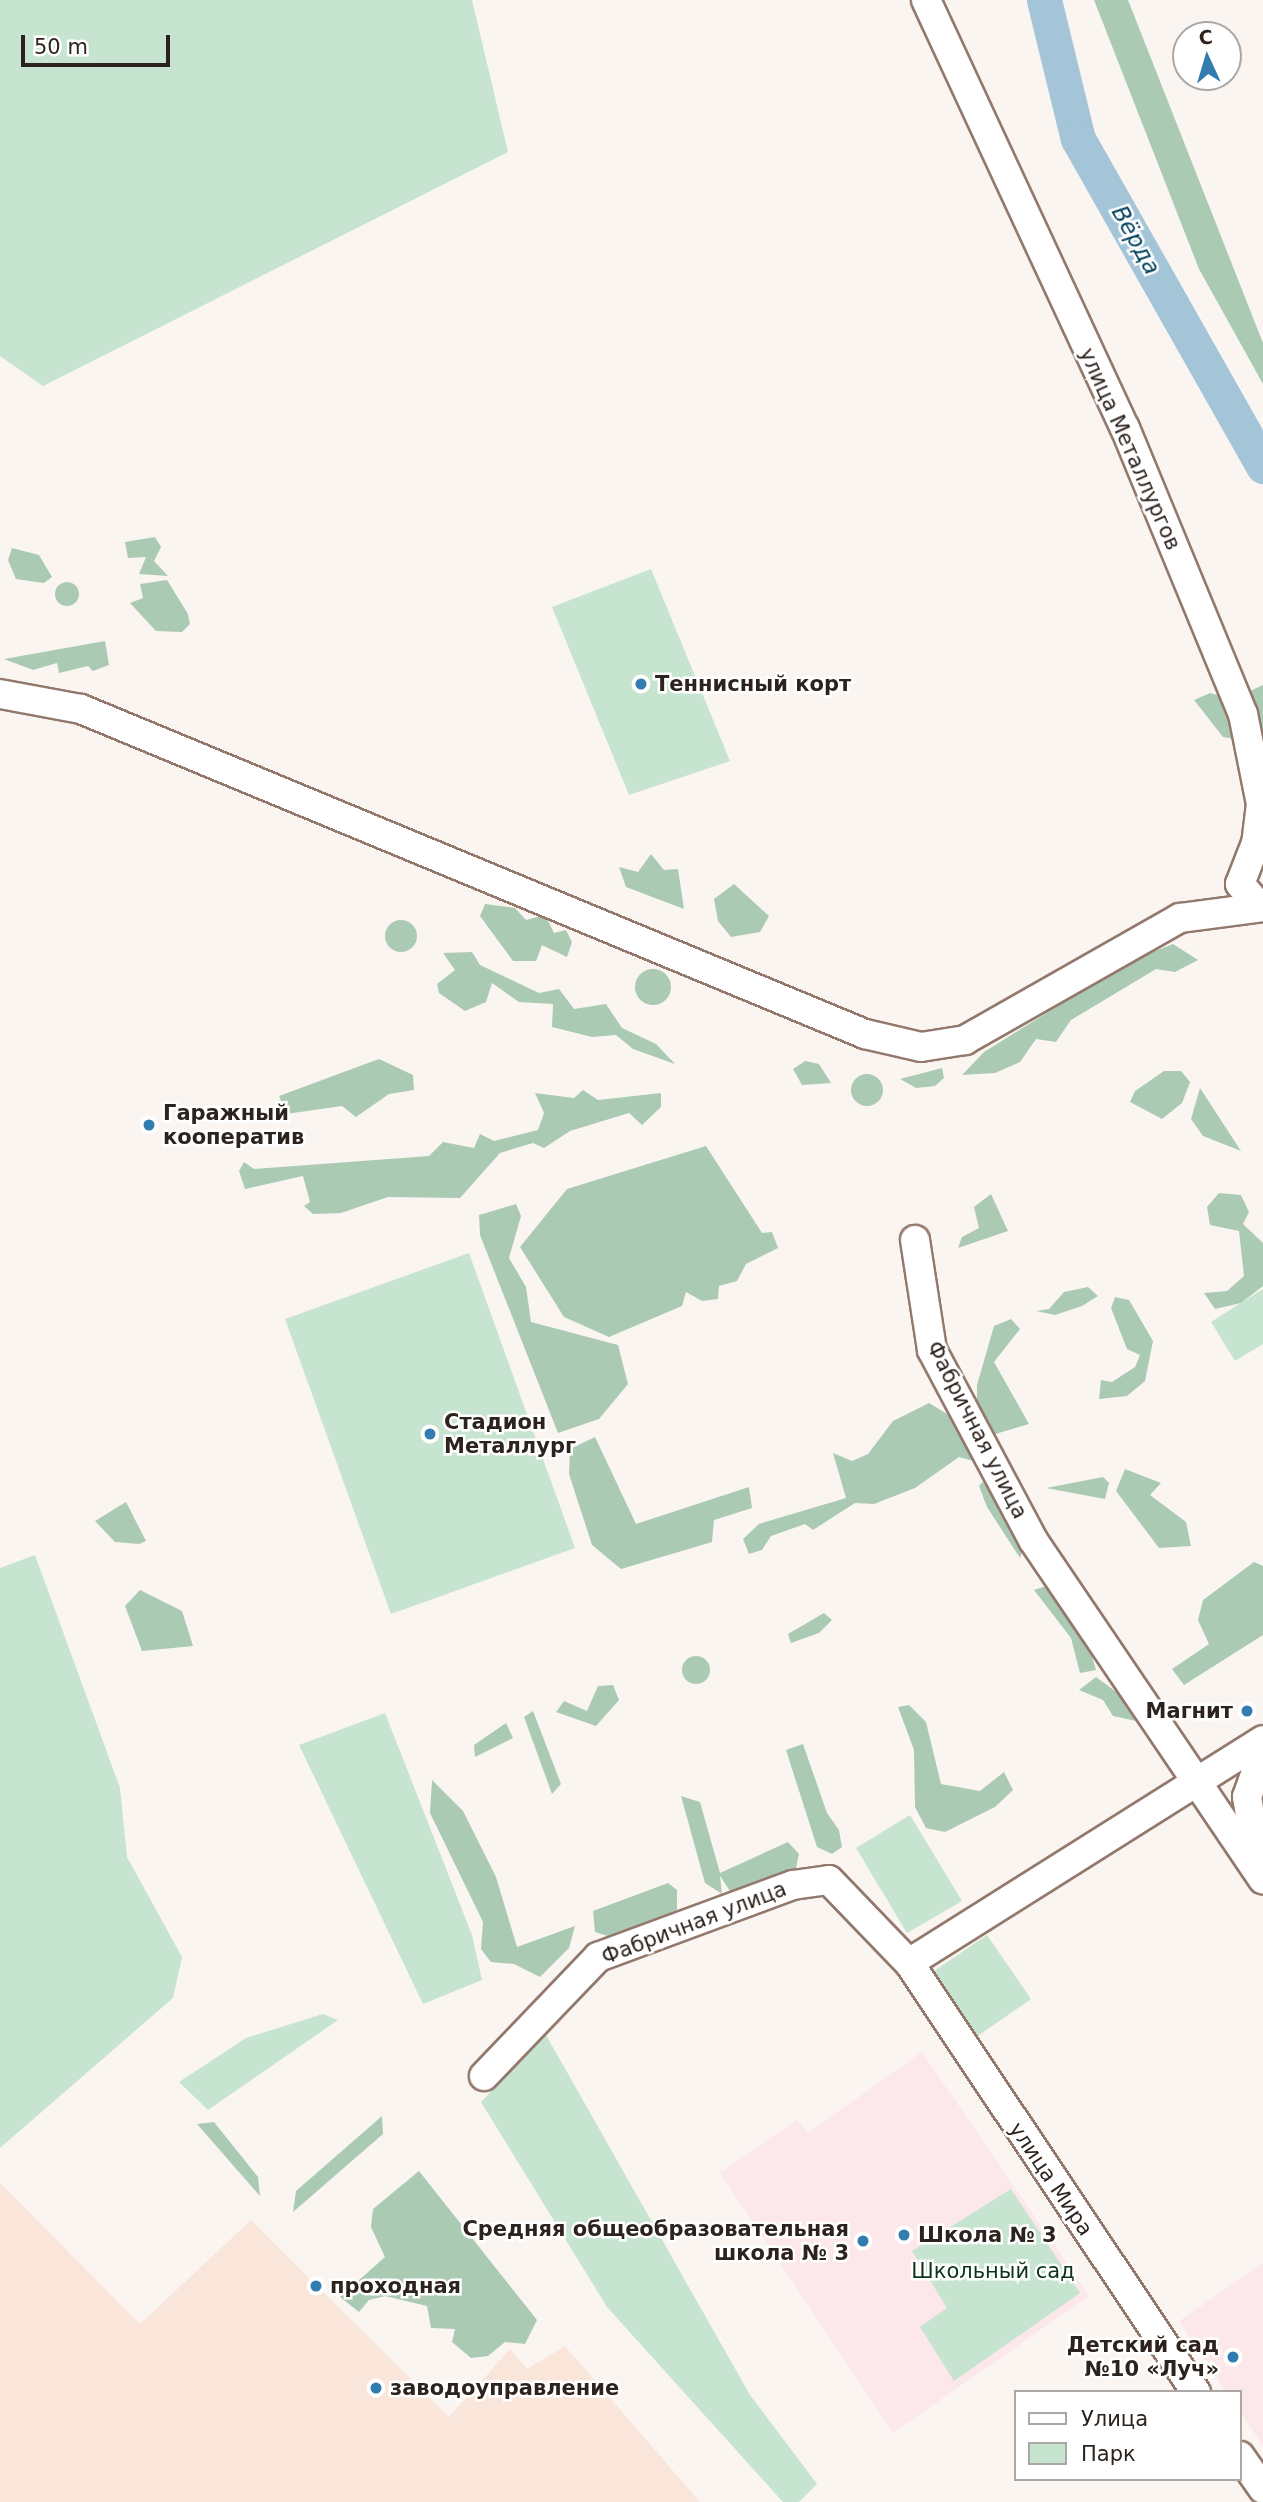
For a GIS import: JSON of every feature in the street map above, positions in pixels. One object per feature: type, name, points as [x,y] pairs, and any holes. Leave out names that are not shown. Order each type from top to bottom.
[{"type":"street","name":"улица Металлургов","points":[[926,0],[1125,428],[1244,715],[1261,804],[1256,843],[1240,884],[1262,907]]},
{"type":"street","points":[[0,694],[81,709],[865,1034],[921,1047],[965,1040],[1180,919],[1262,907]]},
{"type":"street","name":"Фабричная улица","points":[[915,1240],[938,1362],[1033,1540],[1199,1778],[1263,1877]]},
{"type":"street","points":[[909,1963],[1263,1740]]},
{"type":"street","points":[[1263,1752],[1247,1797],[1250,1838],[1263,1877]]},
{"type":"street","name":"Фабричная улица","points":[[484,2076],[597,1957],[793,1885],[829,1880],[909,1963]]},
{"type":"street","name":"улица Мира","points":[[909,1963],[1195,2390]]},
{"type":"street","points":[[1242,2459],[1263,2489]]},
{"type":"shaded area","name":"Школа № 3","points":[[922,2052],[1089,2296],[893,2433],[720,2173],[797,2120],[808,2133]]},
{"type":"shaded area","points":[[0,2183],[140,2324],[251,2220],[449,2417],[510,2349],[527,2369],[565,2346],[700,2502],[0,2502]]},
{"type":"shaded area","name":"Детский сад №10 «Луч»","points":[[1263,2263],[1263,2446],[1242,2415],[1242,2390],[1225,2390],[1179,2321]]},
{"type":"green space","points":[[0,0],[472,0],[508,152],[43,386],[0,356]]},
{"type":"green space","points":[[1094,0],[1128,0],[1263,343],[1263,384],[1199,269]]},
{"type":"green space","points":[[155,537],[161,547],[154,561],[168,576],[139,574],[146,557],[128,558],[125,542]]},
{"type":"green space","points":[[12,548],[39,555],[52,577],[44,583],[16,579],[8,560]]},
{"type":"green space","name":"Теннисный корт","points":[[651,569],[730,761],[629,795],[552,607]]},
{"type":"green space","points":[[167,580],[188,614],[190,624],[182,632],[156,631],[130,603],[143,598],[140,584]]},
{"type":"green space","points":[[67,582],[75,586],[79,594],[75,602],[67,606],[59,602],[55,594],[59,586]]},
{"type":"green space","points":[[105,641],[109,665],[93,671],[88,666],[59,673],[57,663],[33,670],[4,659]]},
{"type":"green space","points":[[1263,685],[1263,738],[1250,691]]},
{"type":"green space","points":[[1210,693],[1228,698],[1240,740],[1223,737],[1194,700]]},
{"type":"green space","points":[[651,854],[664,870],[678,869],[684,909],[626,887],[619,867],[638,872]]},
{"type":"green space","points":[[734,884],[769,916],[760,932],[731,937],[718,921],[714,899]]},
{"type":"green space","points":[[485,904],[515,908],[526,920],[545,915],[554,933],[566,930],[572,942],[567,957],[542,945],[536,961],[513,961],[480,916]]},
{"type":"green space","points":[[401,920],[412,925],[417,936],[412,947],[401,952],[390,947],[385,936],[390,925]]},
{"type":"green space","points":[[1173,944],[1198,960],[1175,972],[1156,969],[1071,1020],[1056,1042],[1036,1039],[1020,1062],[995,1073],[962,1075],[984,1052],[1132,960]]},
{"type":"green space","points":[[472,952],[480,965],[539,993],[559,989],[574,1009],[606,1004],[622,1028],[656,1044],[675,1064],[633,1049],[616,1035],[592,1037],[552,1027],[553,1004],[519,1002],[492,983],[486,1002],[465,1011],[439,993],[437,984],[455,970],[443,953]]},
{"type":"green space","points":[[653,969],[666,974],[671,987],[666,1000],[653,1005],[640,1000],[635,987],[640,974]]},
{"type":"green space","points":[[379,1059],[413,1075],[414,1090],[389,1094],[356,1117],[342,1106],[286,1114],[279,1096]]},
{"type":"green space","points":[[805,1061],[819,1064],[831,1083],[802,1085],[793,1069]]},
{"type":"green space","points":[[942,1068],[944,1078],[935,1086],[916,1088],[900,1079]]},
{"type":"green space","points":[[1164,1071],[1181,1071],[1190,1082],[1182,1103],[1162,1119],[1130,1102],[1135,1091]]},
{"type":"green space","points":[[867,1074],[878,1079],[883,1090],[878,1101],[867,1106],[856,1101],[851,1090],[856,1079]]},
{"type":"green space","points":[[1200,1088],[1241,1151],[1203,1136],[1191,1119]]},
{"type":"green space","points":[[583,1090],[598,1100],[661,1093],[661,1107],[642,1125],[629,1113],[570,1131],[544,1148],[533,1143],[500,1153],[460,1198],[388,1197],[341,1213],[313,1214],[304,1206],[310,1202],[303,1176],[245,1189],[239,1171],[244,1162],[254,1169],[429,1156],[443,1142],[474,1148],[480,1134],[494,1141],[538,1130],[544,1113],[535,1093],[574,1098]]},
{"type":"green space","points":[[706,1146],[762,1233],[772,1232],[778,1248],[746,1264],[737,1281],[719,1286],[718,1299],[702,1301],[686,1292],[682,1306],[609,1337],[564,1317],[520,1247],[567,1189]]},
{"type":"green space","points":[[1219,1193],[1241,1195],[1249,1212],[1243,1224],[1263,1243],[1263,1286],[1241,1303],[1215,1309],[1204,1293],[1227,1291],[1244,1276],[1239,1231],[1210,1225],[1207,1207]]},
{"type":"green space","points":[[991,1194],[1008,1231],[958,1248],[962,1237],[979,1228],[974,1207]]},
{"type":"green space","points":[[516,1204],[521,1216],[509,1258],[526,1287],[531,1322],[618,1345],[628,1384],[599,1419],[558,1433],[480,1235],[479,1215]]},
{"type":"green space","name":"Стадион Металлург","points":[[469,1253],[575,1548],[391,1614],[285,1319]]},
{"type":"green space","points":[[1088,1287],[1098,1296],[1082,1306],[1055,1315],[1036,1311],[1049,1309],[1064,1292]]},
{"type":"green space","points":[[1263,1289],[1263,1344],[1235,1361],[1211,1322]]},
{"type":"green space","points":[[1115,1297],[1129,1300],[1153,1341],[1145,1381],[1127,1396],[1099,1399],[1101,1380],[1112,1382],[1135,1367],[1140,1355],[1127,1349],[1111,1308]]},
{"type":"green space","points":[[1011,1319],[1020,1329],[994,1362],[1029,1424],[992,1435],[977,1462],[959,1457],[915,1488],[874,1504],[855,1503],[813,1530],[805,1524],[771,1536],[762,1550],[749,1554],[743,1539],[759,1524],[846,1498],[833,1453],[852,1461],[868,1454],[893,1421],[929,1403],[952,1417],[977,1416],[977,1385],[994,1326]]},
{"type":"green space","points":[[595,1437],[636,1524],[749,1487],[752,1508],[714,1520],[712,1542],[621,1569],[592,1545],[569,1474],[570,1449]]},
{"type":"green space","points":[[1125,1469],[1161,1483],[1150,1495],[1186,1522],[1191,1546],[1159,1548],[1116,1491]]},
{"type":"green space","points":[[1103,1477],[1109,1483],[1105,1499],[1046,1488]]},
{"type":"green space","points":[[983,1482],[1025,1544],[1020,1558],[987,1507],[979,1486]]},
{"type":"green space","points":[[126,1502],[146,1541],[139,1544],[115,1542],[95,1521]]},
{"type":"green space","points":[[35,1555],[120,1788],[127,1857],[182,1957],[173,1998],[0,2148],[0,1568]]},
{"type":"green space","points":[[1254,1562],[1263,1566],[1263,1635],[1184,1685],[1172,1669],[1209,1644],[1198,1620],[1203,1600]]},
{"type":"green space","points":[[1052,1584],[1086,1635],[1096,1670],[1080,1673],[1071,1638],[1034,1590]]},
{"type":"green space","points":[[140,1590],[182,1611],[193,1646],[142,1651],[125,1606]]},
{"type":"green space","points":[[824,1613],[832,1620],[819,1633],[791,1643],[788,1634]]},
{"type":"green space","points":[[696,1656],[706,1660],[710,1670],[706,1680],[696,1684],[686,1680],[682,1670],[686,1660]]},
{"type":"green space","points":[[1096,1677],[1119,1694],[1136,1721],[1113,1716],[1103,1700],[1079,1690]]},
{"type":"green space","points":[[613,1685],[619,1700],[596,1726],[556,1712],[564,1701],[587,1711],[598,1686]]},
{"type":"green space","points":[[909,1705],[926,1722],[941,1784],[980,1791],[1004,1772],[1013,1790],[995,1807],[945,1832],[926,1828],[915,1807],[914,1750],[898,1707]]},
{"type":"green space","points":[[533,1711],[561,1784],[552,1794],[524,1717]]},
{"type":"green space","points":[[385,1713],[472,1935],[482,1980],[423,2004],[299,1745]]},
{"type":"green space","points":[[506,1723],[513,1738],[475,1757],[474,1745]]},
{"type":"green space","points":[[803,1744],[827,1813],[839,1830],[842,1847],[832,1854],[817,1847],[786,1750]]},
{"type":"green space","points":[[432,1780],[463,1811],[496,1877],[517,1947],[575,1926],[569,1948],[540,1977],[514,1964],[491,1962],[481,1949],[483,1922],[430,1813]]},
{"type":"green space","points":[[681,1796],[700,1802],[720,1873],[788,1842],[799,1854],[796,1868],[730,1891],[720,1876],[722,1894],[705,1883]]},
{"type":"green space","points":[[910,1815],[962,1901],[907,1933],[856,1848]]},
{"type":"green space","points":[[668,1883],[677,1890],[677,1910],[611,1937],[595,1932],[593,1911]]},
{"type":"green space","points":[[987,1935],[1031,1999],[972,2040],[931,1981],[934,1971]]},
{"type":"green space","points":[[323,2014],[338,2020],[208,2110],[179,2082],[246,2038]]},
{"type":"green space","points":[[546,2035],[750,2395],[817,2484],[799,2502],[783,2502],[607,2307],[481,2102]]},
{"type":"green space","points":[[382,2116],[383,2134],[293,2212],[296,2191]]},
{"type":"green space","points":[[214,2122],[258,2177],[260,2196],[197,2124]]},
{"type":"green space","points":[[419,2171],[537,2320],[525,2344],[505,2342],[488,2356],[471,2358],[452,2342],[455,2329],[431,2328],[427,2306],[385,2296],[369,2300],[359,2312],[340,2297],[385,2257],[371,2227],[373,2209]]},
{"type":"green space","name":"Школьный сад","points":[[1011,2189],[1080,2293],[954,2381],[920,2327],[947,2308],[912,2251]]},
{"type":"waterway","name":"Вёрда","points":[[1044,0],[1078,139],[1263,466]]},
{"type":"place","name":"Теннисный корт","points":[[641,684]]},
{"type":"place","name":"Гаражный кооператив","points":[[149,1125]]},
{"type":"place","name":"Стадион Металлург","points":[[430,1434]]},
{"type":"place","name":"Магнит","points":[[1247,1711]]},
{"type":"place","name":"Школа № 3","points":[[904,2235]]},
{"type":"place","name":"Средняя общеобразовательная школа № 3","points":[[863,2241]]},
{"type":"place","name":"проходная","points":[[316,2286]]},
{"type":"place","name":"Детский сад №10 «Луч»","points":[[1233,2357]]},
{"type":"place","name":"заводоуправление","points":[[376,2388]]}]
